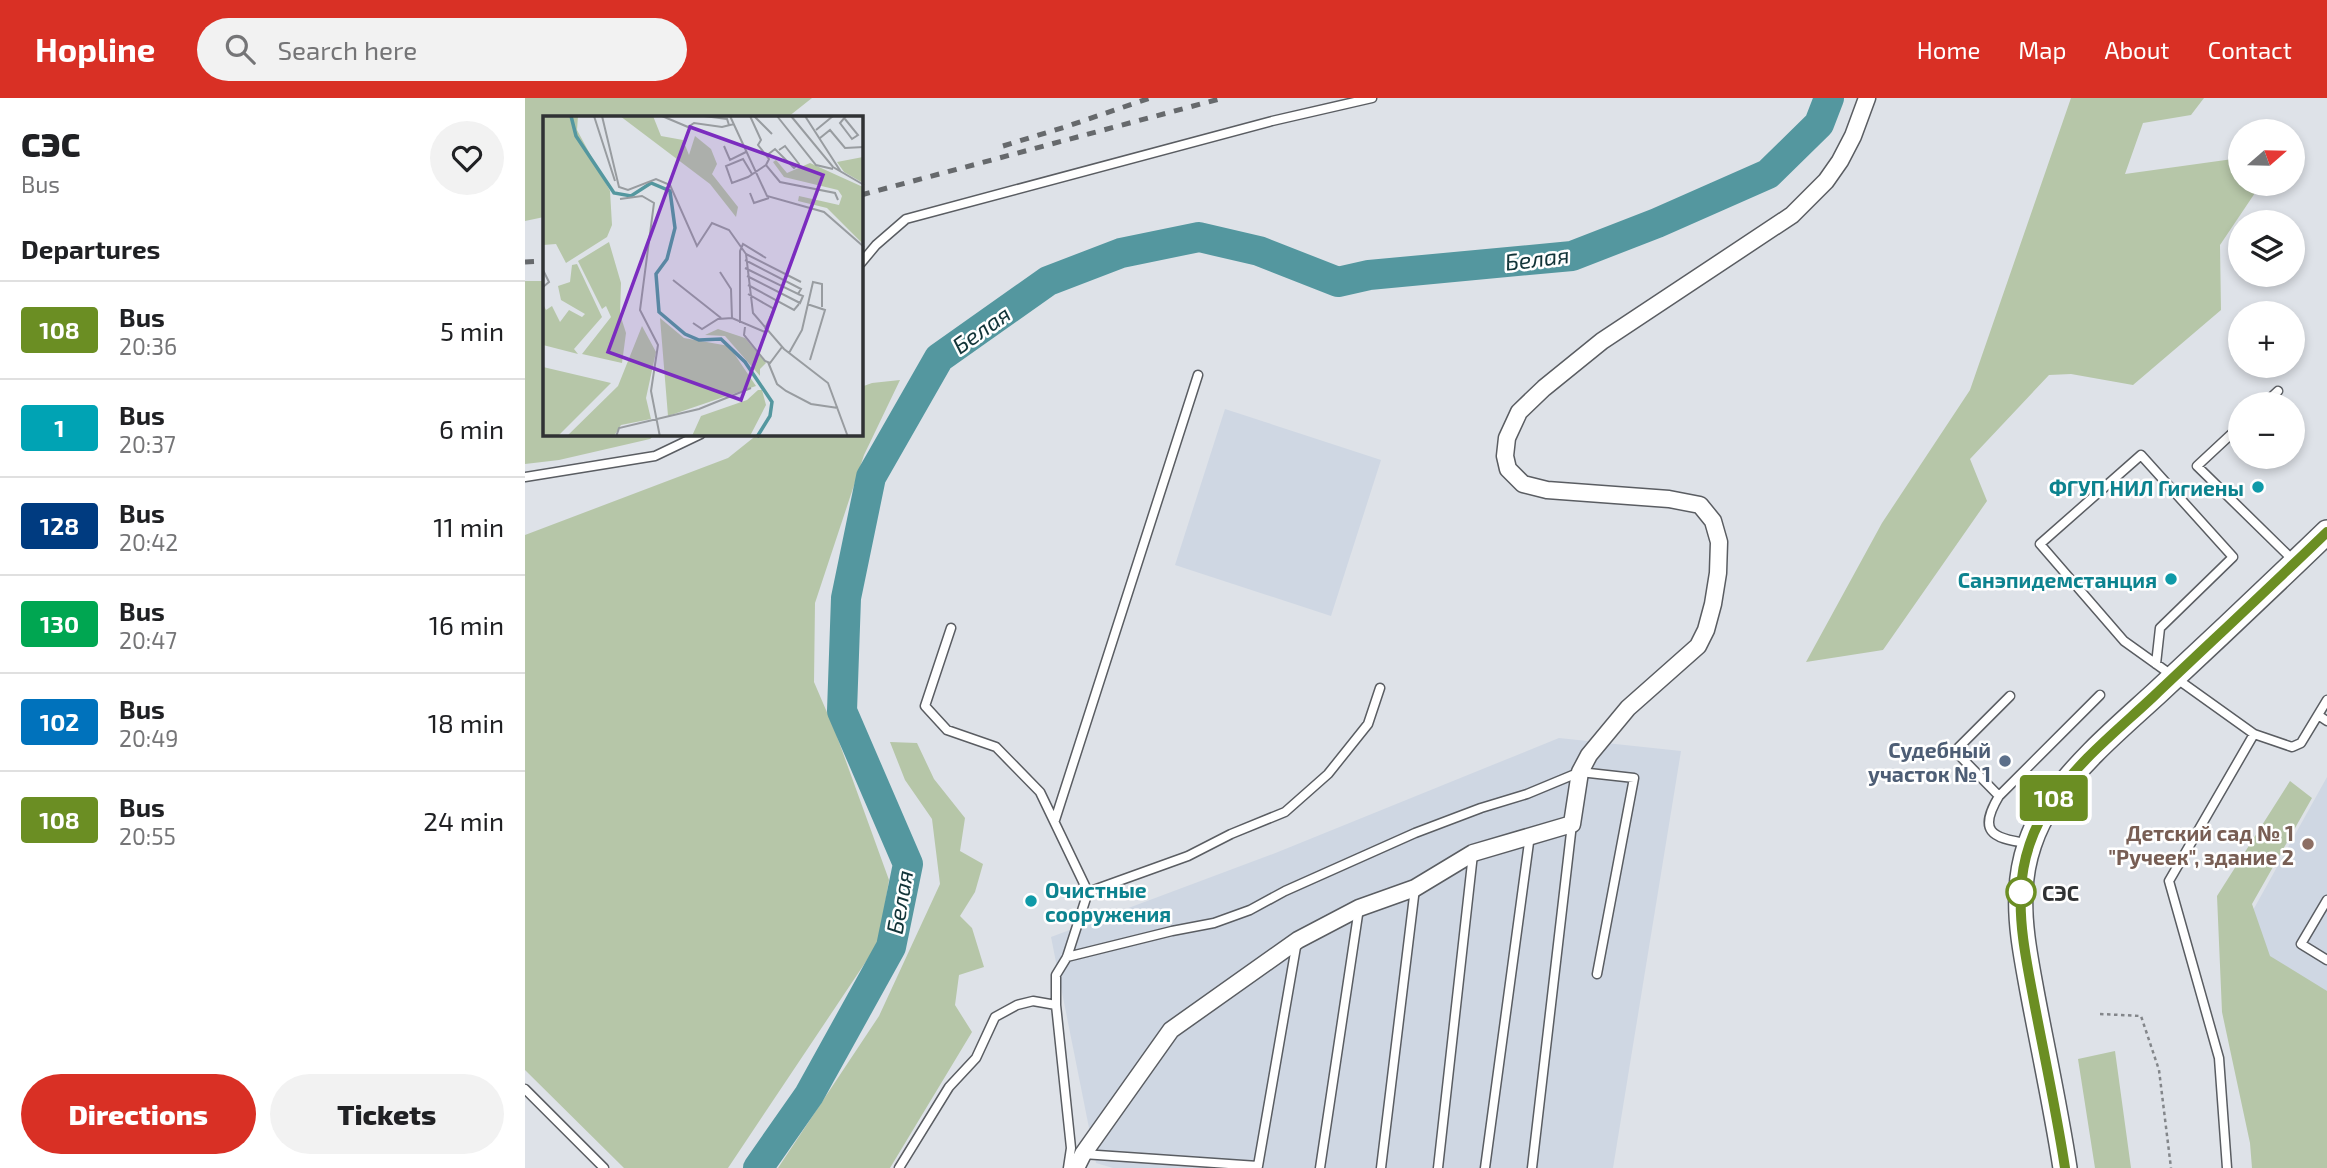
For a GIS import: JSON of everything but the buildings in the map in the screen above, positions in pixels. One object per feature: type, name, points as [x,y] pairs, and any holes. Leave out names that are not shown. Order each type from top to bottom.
[{"type":"main road","points":[[2065,1168],[2029,976],[2021,916],[2021,891],[2030,844],[2038,823],[2050,802],[2069,779],[2165,671],[2295,562],[2327,531]]},
{"type":"street","points":[[1080,1161],[1171,1030],[1297,940],[1359,908],[1415,888],[1473,853],[1572,824],[1580,772],[1589,755],[1628,708],[1698,646],[1706,630],[1713,604],[1719,573],[1719,542],[1713,521],[1700,505],[1669,499],[1546,490],[1523,484],[1508,469],[1505,456],[1507,438],[1519,412],[1543,388],[1602,341],[1792,215],[1826,181],[1840,161],[1853,136],[1867,98]]},
{"type":"lane","points":[[863,261],[876,245],[906,219],[1272,121],[1372,98]]},
{"type":"lane","points":[[1055,820],[1198,375]]},
{"type":"lane","points":[[525,477],[655,456],[697,436]]},
{"type":"lane","points":[[2228,437],[2197,467],[2295,562]]},
{"type":"lane","points":[[2165,671],[2160,628],[2233,557],[2141,455],[2040,544],[2124,641],[2165,671],[2254,734],[2292,747],[2301,743],[2327,700]]},
{"type":"lane","points":[[951,628],[925,706],[947,730],[996,747],[1040,792],[1088,892],[1067,957],[1056,975],[1056,1005],[1071,1148],[1068,1168]]},
{"type":"lane","points":[[1088,892],[1188,856],[1285,811],[1328,774],[1367,724],[1380,688]]},
{"type":"lane","points":[[2030,844],[1999,839],[1989,822],[1991,811],[1999,796],[2100,695]]},
{"type":"lane","points":[[1999,796],[1955,751],[2011,696]]},
{"type":"lane","points":[[2318,715],[2327,721]]},
{"type":"lane","points":[[2227,1168],[2219,1058],[2169,881],[2254,734]]},
{"type":"lane","points":[[1067,957],[1214,923],[1250,910],[1285,891],[1415,833],[1527,794],[1580,772],[1634,778],[1597,974]]},
{"type":"lane","points":[[1532,1168],[1572,824]]},
{"type":"lane","points":[[1485,1168],[1530,835]]},
{"type":"lane","points":[[1438,1168],[1473,853]]},
{"type":"lane","points":[[1381,1168],[1415,888]]},
{"type":"lane","points":[[2327,900],[2301,944],[2327,960]]},
{"type":"lane","points":[[1320,1168],[1359,908]]},
{"type":"lane","points":[[1080,1161],[1258,1167],[1297,940]]},
{"type":"lane","points":[[899,1168],[949,1087],[976,1058],[995,1017],[1017,1005],[1033,1001],[1056,1005]]},
{"type":"lane","points":[[525,1089],[604,1168]]},
{"type":"path","points":[[2100,1014],[2141,1016],[2159,1070],[2171,1168]]},
{"type":"shaded area","points":[[1225,409],[1381,460],[1331,616],[1175,565]]},
{"type":"shaded area","points":[[1559,738],[1681,751],[1613,1168],[1113,1168],[1096,1163],[1051,937],[1273,854]]},
{"type":"shaded area","name":"Детский сад № 1 \"Ручеек\", здание 2","points":[[2327,777],[2327,996],[2256,952],[2252,912]]},
{"type":"green space","points":[[525,98],[812,98],[789,116],[543,116],[543,217],[525,221]]},
{"type":"green space","points":[[2071,98],[2204,98],[2191,115],[2143,123],[2125,174],[2228,160],[2228,196],[2253,196],[2244,210],[2228,210],[2228,233],[2220,245],[2221,310],[2133,385],[2071,374],[2049,375],[1970,459],[1987,501],[1883,650],[1806,662],[1882,523],[1970,390]]},
{"type":"green space","points":[[525,281],[543,281],[543,436],[654,436],[559,460],[525,464]]},
{"type":"green space","points":[[900,380],[864,455],[815,603],[814,682],[835,731],[889,880],[879,942],[728,1168],[624,1168],[525,1070],[525,535],[728,458],[756,436],[863,436],[863,386]]},
{"type":"green space","points":[[890,742],[917,743],[934,779],[965,818],[960,851],[983,864],[975,892],[960,916],[972,928],[984,967],[959,975],[955,1005],[972,1032],[890,1168],[778,1168],[879,1016],[940,884],[932,819],[905,780]]},
{"type":"green space","points":[[2290,781],[2312,798],[2252,904],[2270,956],[2327,991],[2327,1168],[2252,1168],[2250,1143],[2222,1012],[2217,896]]},
{"type":"green space","points":[[2115,1051],[2131,1168],[2095,1168],[2078,1059]]},
{"type":"waterway","name":"Белая","points":[[758,1168],[809,1095],[891,947],[908,864],[842,711],[846,598],[871,477],[939,358],[1048,281],[1121,253],[1199,237],[1259,251],[1338,282],[1369,275],[1572,256],[1657,223],[1768,174],[1819,124],[1829,98]]},
{"type":"railway","points":[[1003,146],[1150,98]]},
{"type":"railway","points":[[863,194],[1223,98]]},
{"type":"railway","points":[[525,262],[543,261]]},
{"type":"bus line","name":"108","points":[[2065,1168],[2029,976],[2021,916],[2024,868],[2038,823],[2050,802],[2105,741],[2327,532]]},
{"type":"place","name":"ФГУП НИЛ Гигиены","points":[[2258,487]]},
{"type":"place","name":"Санэпидемстанция","points":[[2171,579]]},
{"type":"place","name":"Судебный участок № 1","points":[[2005,761]]},
{"type":"place","name":"Детский сад № 1 \"Ручеек\", здание 2","points":[[2308,844]]},
{"type":"place","name":"СЭС","points":[[2021,892]]},
{"type":"place","name":"Очистные сооружения","points":[[1031,901]]}]
